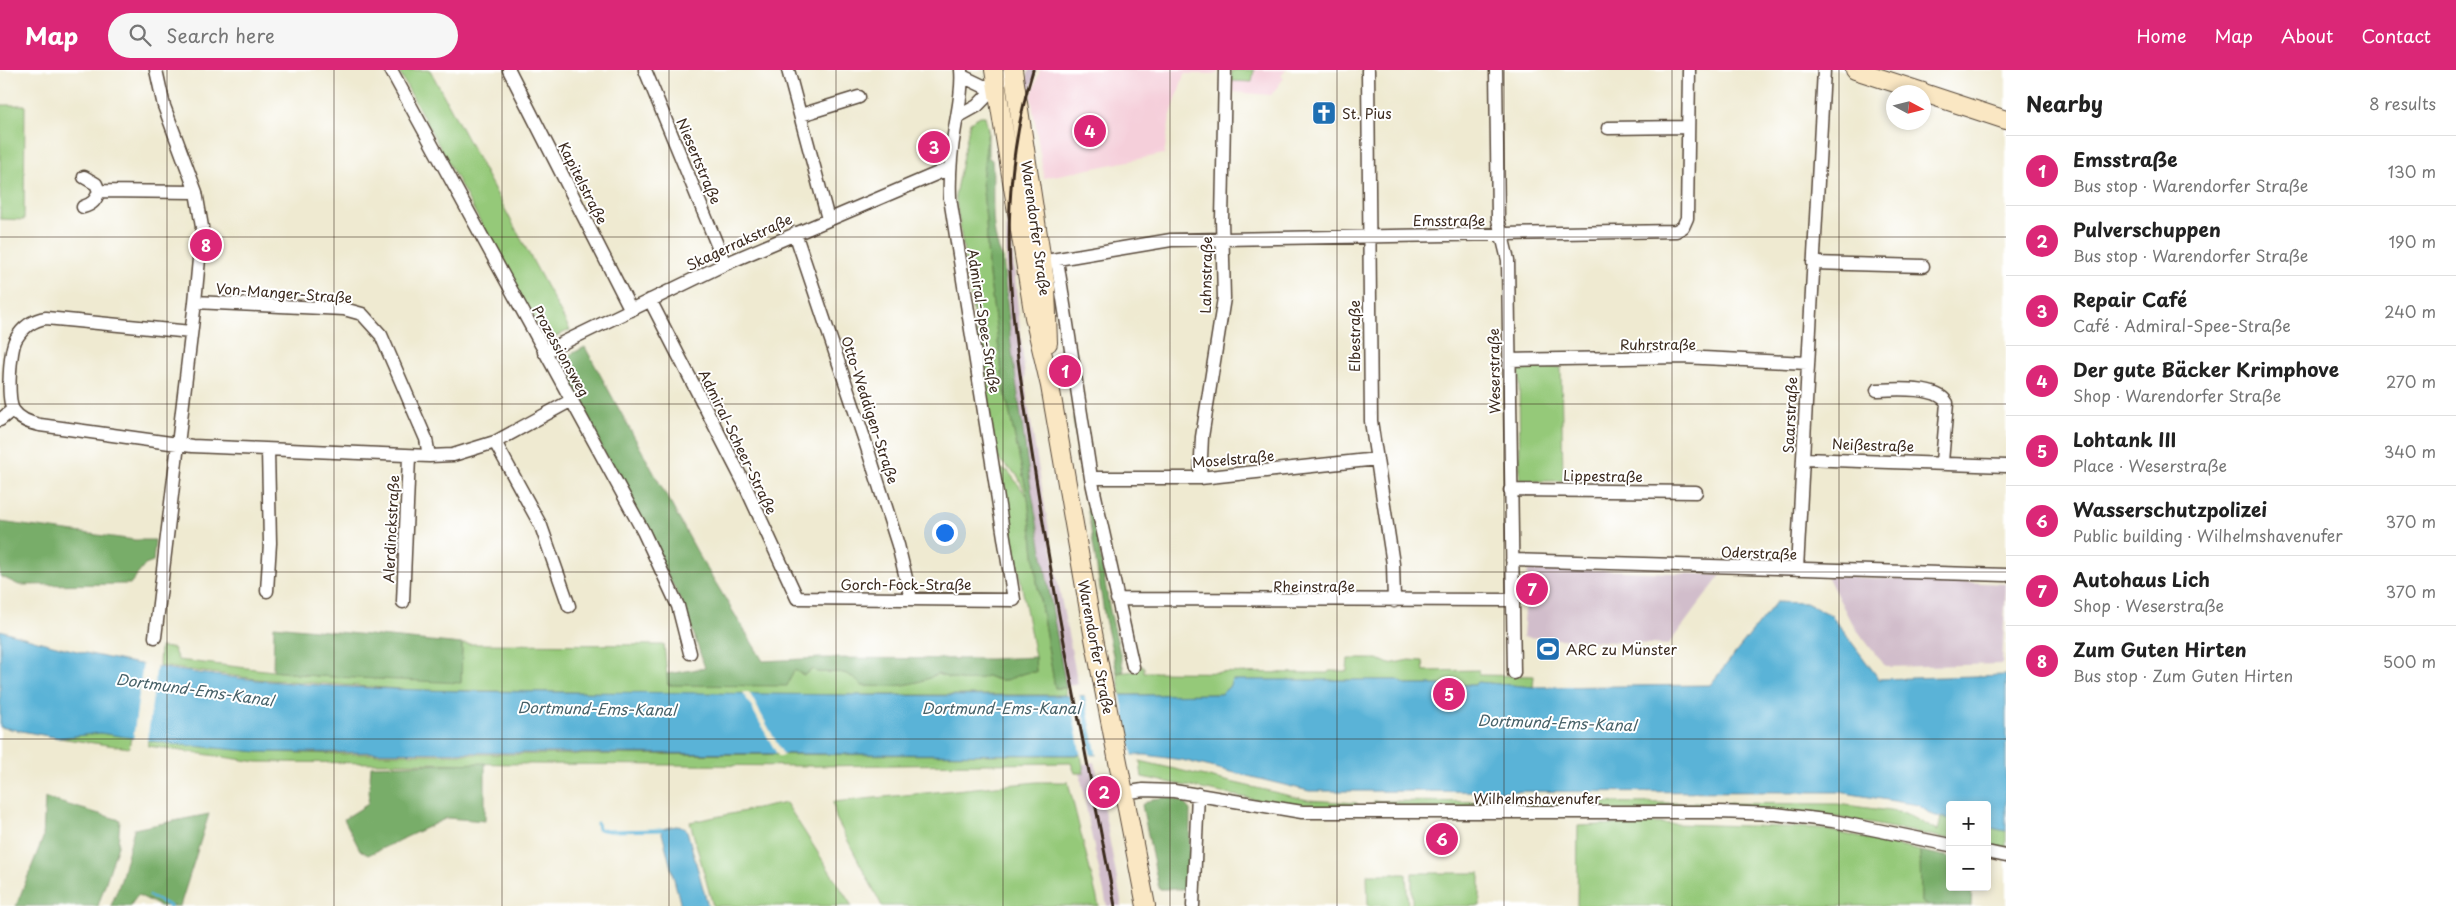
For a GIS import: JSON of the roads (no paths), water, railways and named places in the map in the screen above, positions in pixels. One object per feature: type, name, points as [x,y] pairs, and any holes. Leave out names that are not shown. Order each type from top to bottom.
[{"type":"main road","name":"Warendorfer Straße","points":[[1012,70],[1049,261],[1046,288],[1050,386]]},
{"type":"main road","points":[[1855,70],[1899,85]]},
{"type":"main road","name":"Warendorfer Straße","points":[[995,78],[1024,264],[1050,386],[1103,687],[1146,906]]},
{"type":"main road","points":[[1931,96],[2006,120]]},
{"type":"street","points":[[155,637],[195,302],[202,227],[196,192],[164,106],[156,70]]},
{"type":"street","name":"Prozessionsweg","points":[[391,70],[643,531],[678,606],[690,652]]},
{"type":"street","name":"Kapitelstraße","points":[[509,70],[631,310]]},
{"type":"street","name":"Niesertstraße","points":[[644,70],[725,264]]},
{"type":"street","points":[[788,70],[828,218]]},
{"type":"street","points":[[959,116],[961,73],[983,86],[1012,70]]},
{"type":"street","name":"Lahnstraße","points":[[1200,478],[1202,437],[1224,298],[1222,237],[1225,70]]},
{"type":"street","name":"Elbestraße","points":[[1368,70],[1369,370],[1371,421],[1393,564],[1394,601]]},
{"type":"street","name":"Weserstraße","points":[[1496,70],[1497,198],[1501,234],[1508,260],[1511,600],[1514,607],[1514,673]]},
{"type":"street","name":"Emsstraße","points":[[1024,264],[1171,240],[1222,237],[1676,232],[1683,227],[1687,218],[1689,70]]},
{"type":"street","name":"Saarstraße","points":[[1797,570],[1824,70]]},
{"type":"street","points":[[959,116],[977,106],[995,78]]},
{"type":"street","points":[[801,115],[859,96]]},
{"type":"street","name":"Admiral-Spee-Straße","points":[[959,116],[955,126],[950,168],[952,212],[1014,600]]},
{"type":"street","points":[[1608,128],[1688,127]]},
{"type":"street","name":"Skagerrakstraße","points":[[544,352],[725,264],[828,218],[950,168]]},
{"type":"street","points":[[83,207],[90,205],[96,198],[99,190],[96,184],[84,177]]},
{"type":"street","points":[[99,190],[196,192]]},
{"type":"street","name":"Otto-Weddigen-Straße","points":[[795,233],[870,456],[898,546],[911,599]]},
{"type":"street","name":"Warendorfer Straße","points":[[1049,261],[1091,478],[1133,668]]},
{"type":"street","points":[[1813,263],[1923,266]]},
{"type":"street","name":"Admiral-Scheer-Straße","points":[[650,300],[743,481],[797,598]]},
{"type":"street","name":"Von-Manger-Straße","points":[[195,302],[344,309],[362,314],[382,335],[426,439],[429,456]]},
{"type":"street","points":[[0,420],[12,410],[9,394],[14,341],[24,328],[35,320],[46,318],[191,332]]},
{"type":"street","name":"Ruhrstraße","points":[[1509,360],[1682,358],[1807,363]]},
{"type":"street","points":[[1877,390],[1932,392],[1944,398],[1947,402],[1942,462]]},
{"type":"street","name":"Alerdinckstraße","points":[[12,410],[28,422],[40,426],[178,444],[410,457],[453,455],[495,442],[572,400]]},
{"type":"street","points":[[495,442],[541,526],[569,606]]},
{"type":"street","points":[[267,591],[270,543],[268,450]]},
{"type":"street","name":"Alerdinckstraße","points":[[403,602],[410,457]]},
{"type":"street","name":"Moselstraße","points":[[1091,478],[1200,478],[1377,459]]},
{"type":"street","name":"Neißestraße","points":[[1802,459],[1942,462],[2006,466]]},
{"type":"street","name":"Lippestraße","points":[[1510,490],[1696,492]]},
{"type":"street","name":"Oderstraße","points":[[1512,560],[2006,575]]},
{"type":"street","name":"Gorch-Fock-Straße","points":[[797,598],[1014,600]]},
{"type":"street","name":"Rheinstraße","points":[[1117,599],[1511,600]]},
{"type":"street","name":"Wilhelmshavenufer","points":[[1124,794],[1143,790],[1198,794],[1270,808],[1302,812],[1718,812],[1775,814],[1833,821],[1946,844]]},
{"type":"street","points":[[1193,906],[1198,794]]},
{"type":"street","points":[[1991,853],[2006,856]]},
{"type":"water","name":"Dortmund-Ems-Kanal","points":[[1776,602],[1806,603],[1832,616],[1879,679],[2006,675],[2006,831],[1991,828],[1991,801],[1946,801],[1946,818],[1932,815],[1918,805],[1839,792],[1309,791],[1182,760],[1146,755],[259,752],[172,744],[100,733],[59,738],[0,727],[0,630],[85,653],[172,669],[260,680],[348,687],[438,690],[1091,696],[1221,694],[1229,687],[1232,680],[1398,680],[1406,685],[1475,685],[1477,682],[1533,687],[1710,685]]},
{"type":"water","points":[[676,826],[684,827],[687,831],[708,906],[681,906],[661,829]]},
{"type":"waterway","points":[[597,823],[598,829],[609,831],[663,830]]},
{"type":"waterway","points":[[150,896],[170,906]]},
{"type":"railway","points":[[1033,70],[1020,121],[1012,172],[1009,223],[1010,274],[1014,324],[1020,375],[1054,586],[1115,906]]},
{"type":"place","name":"St. Pius","points":[[1324,113]]},
{"type":"place","name":"Der gute Bäcker Krimphove","points":[[1090,131]]},
{"type":"place","name":"Repair Café","points":[[934,147]]},
{"type":"place","name":"Zum Guten Hirten","points":[[206,245]]},
{"type":"place","name":"Emsstraße","points":[[1065,371]]},
{"type":"place","name":"Autohaus Lich","points":[[1532,589]]},
{"type":"place","name":"ARC zu Münster","points":[[1548,649]]},
{"type":"place","name":"Lohtank III","points":[[1449,694]]},
{"type":"place","name":"Pulverschuppen","points":[[1104,792]]},
{"type":"place","name":"Wasserschutzpolizei","points":[[1442,839]]}]
